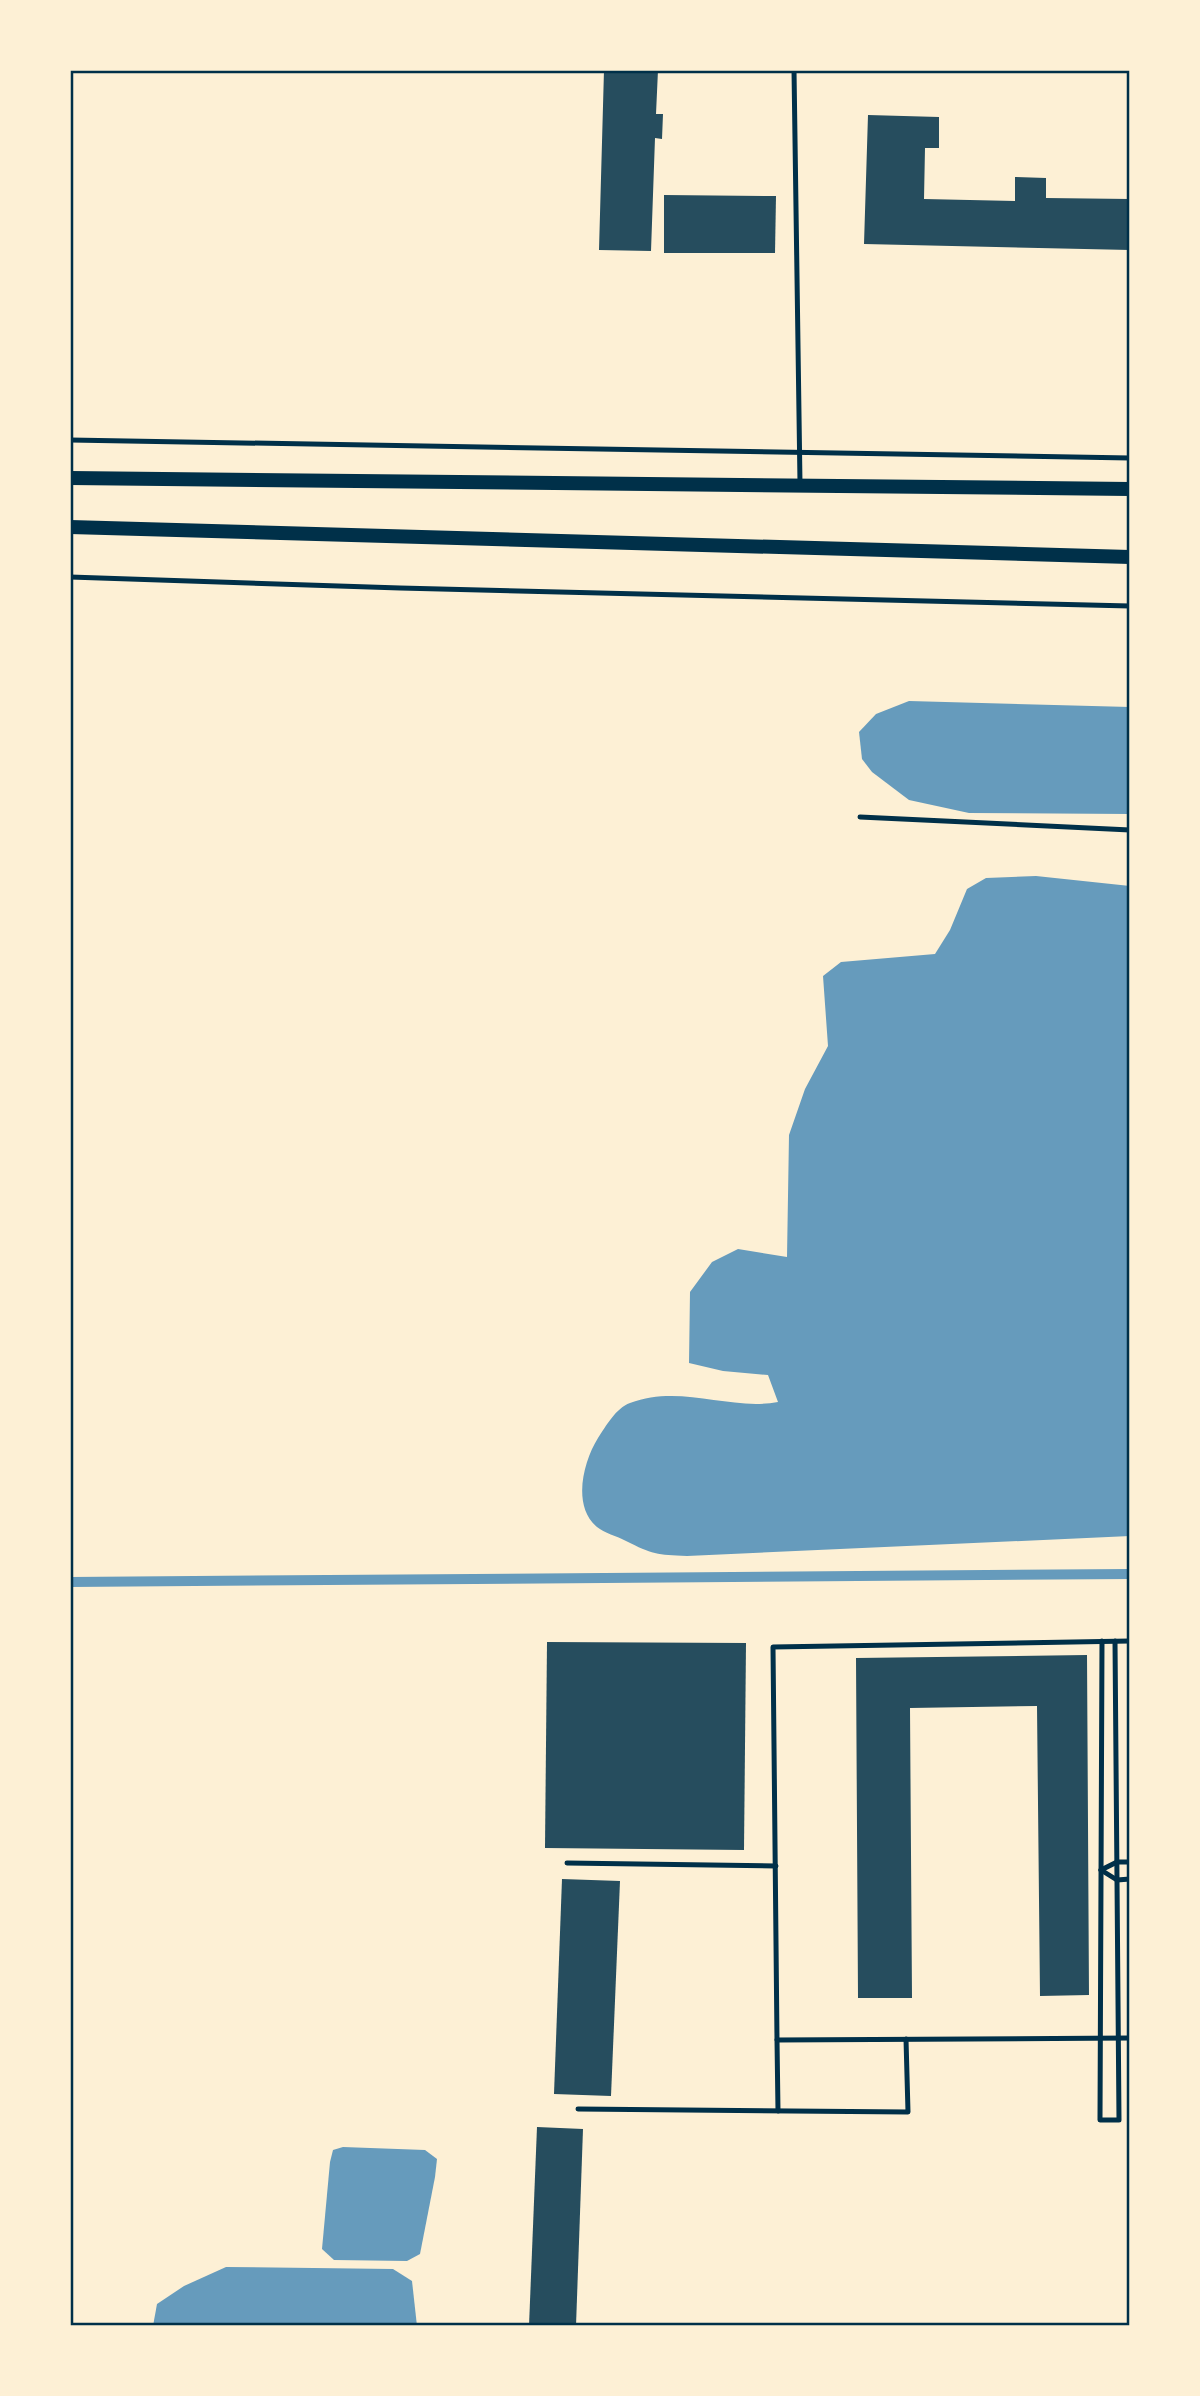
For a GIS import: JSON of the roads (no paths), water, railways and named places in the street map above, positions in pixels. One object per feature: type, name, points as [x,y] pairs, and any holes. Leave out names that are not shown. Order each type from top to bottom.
[{"type":"main road","points":[[70,478],[1130,489]]},
{"type":"main road","points":[[70,527],[1130,557]]},
{"type":"lane","points":[[794,70],[800,486]]},
{"type":"lane","points":[[70,440],[1130,458]]},
{"type":"lane","points":[[70,576],[400,589],[1130,606]]},
{"type":"lane","points":[[860,817],[1130,830]]},
{"type":"lane","points":[[1102,1642],[1100,2120],[1119,2120],[1115,1641]]},
{"type":"lane","points":[[778,2111],[773,1647],[1130,1641]]},
{"type":"lane","points":[[1101,1870],[1117,1862],[1130,1861]]},
{"type":"lane","points":[[567,1863],[776,1866]]},
{"type":"lane","points":[[1101,1870],[1117,1880],[1130,1879]]},
{"type":"lane","points":[[777,2040],[1130,2038]]},
{"type":"lane","points":[[578,2109],[908,2112],[906,2039]]},
{"type":"water","points":[[909,701],[1130,707],[1130,814],[969,813],[909,800],[872,772],[862,759],[859,732],[876,714]]},
{"type":"water","points":[[1036,876],[1130,886],[1130,1536],[687,1556],[649,1551],[597,1527],[584,1508],[584,1471],[598,1438],[625,1405],[668,1396],[741,1403],[778,1402],[768,1375],[723,1371],[689,1363],[690,1292],[712,1262],[738,1249],[787,1257],[789,1135],[805,1089],[828,1046],[823,976],[841,962],[935,954],[950,930],[967,889],[986,878]]},
{"type":"water","points":[[343,2147],[425,2150],[437,2159],[420,2254],[407,2261],[334,2260],[322,2249],[330,2162],[333,2150]]},
{"type":"water","points":[[226,2267],[393,2269],[412,2281],[417,2326],[153,2326],[157,2304],[184,2286]]},
{"type":"waterway","points":[[70,1582],[1130,1574]]}]
